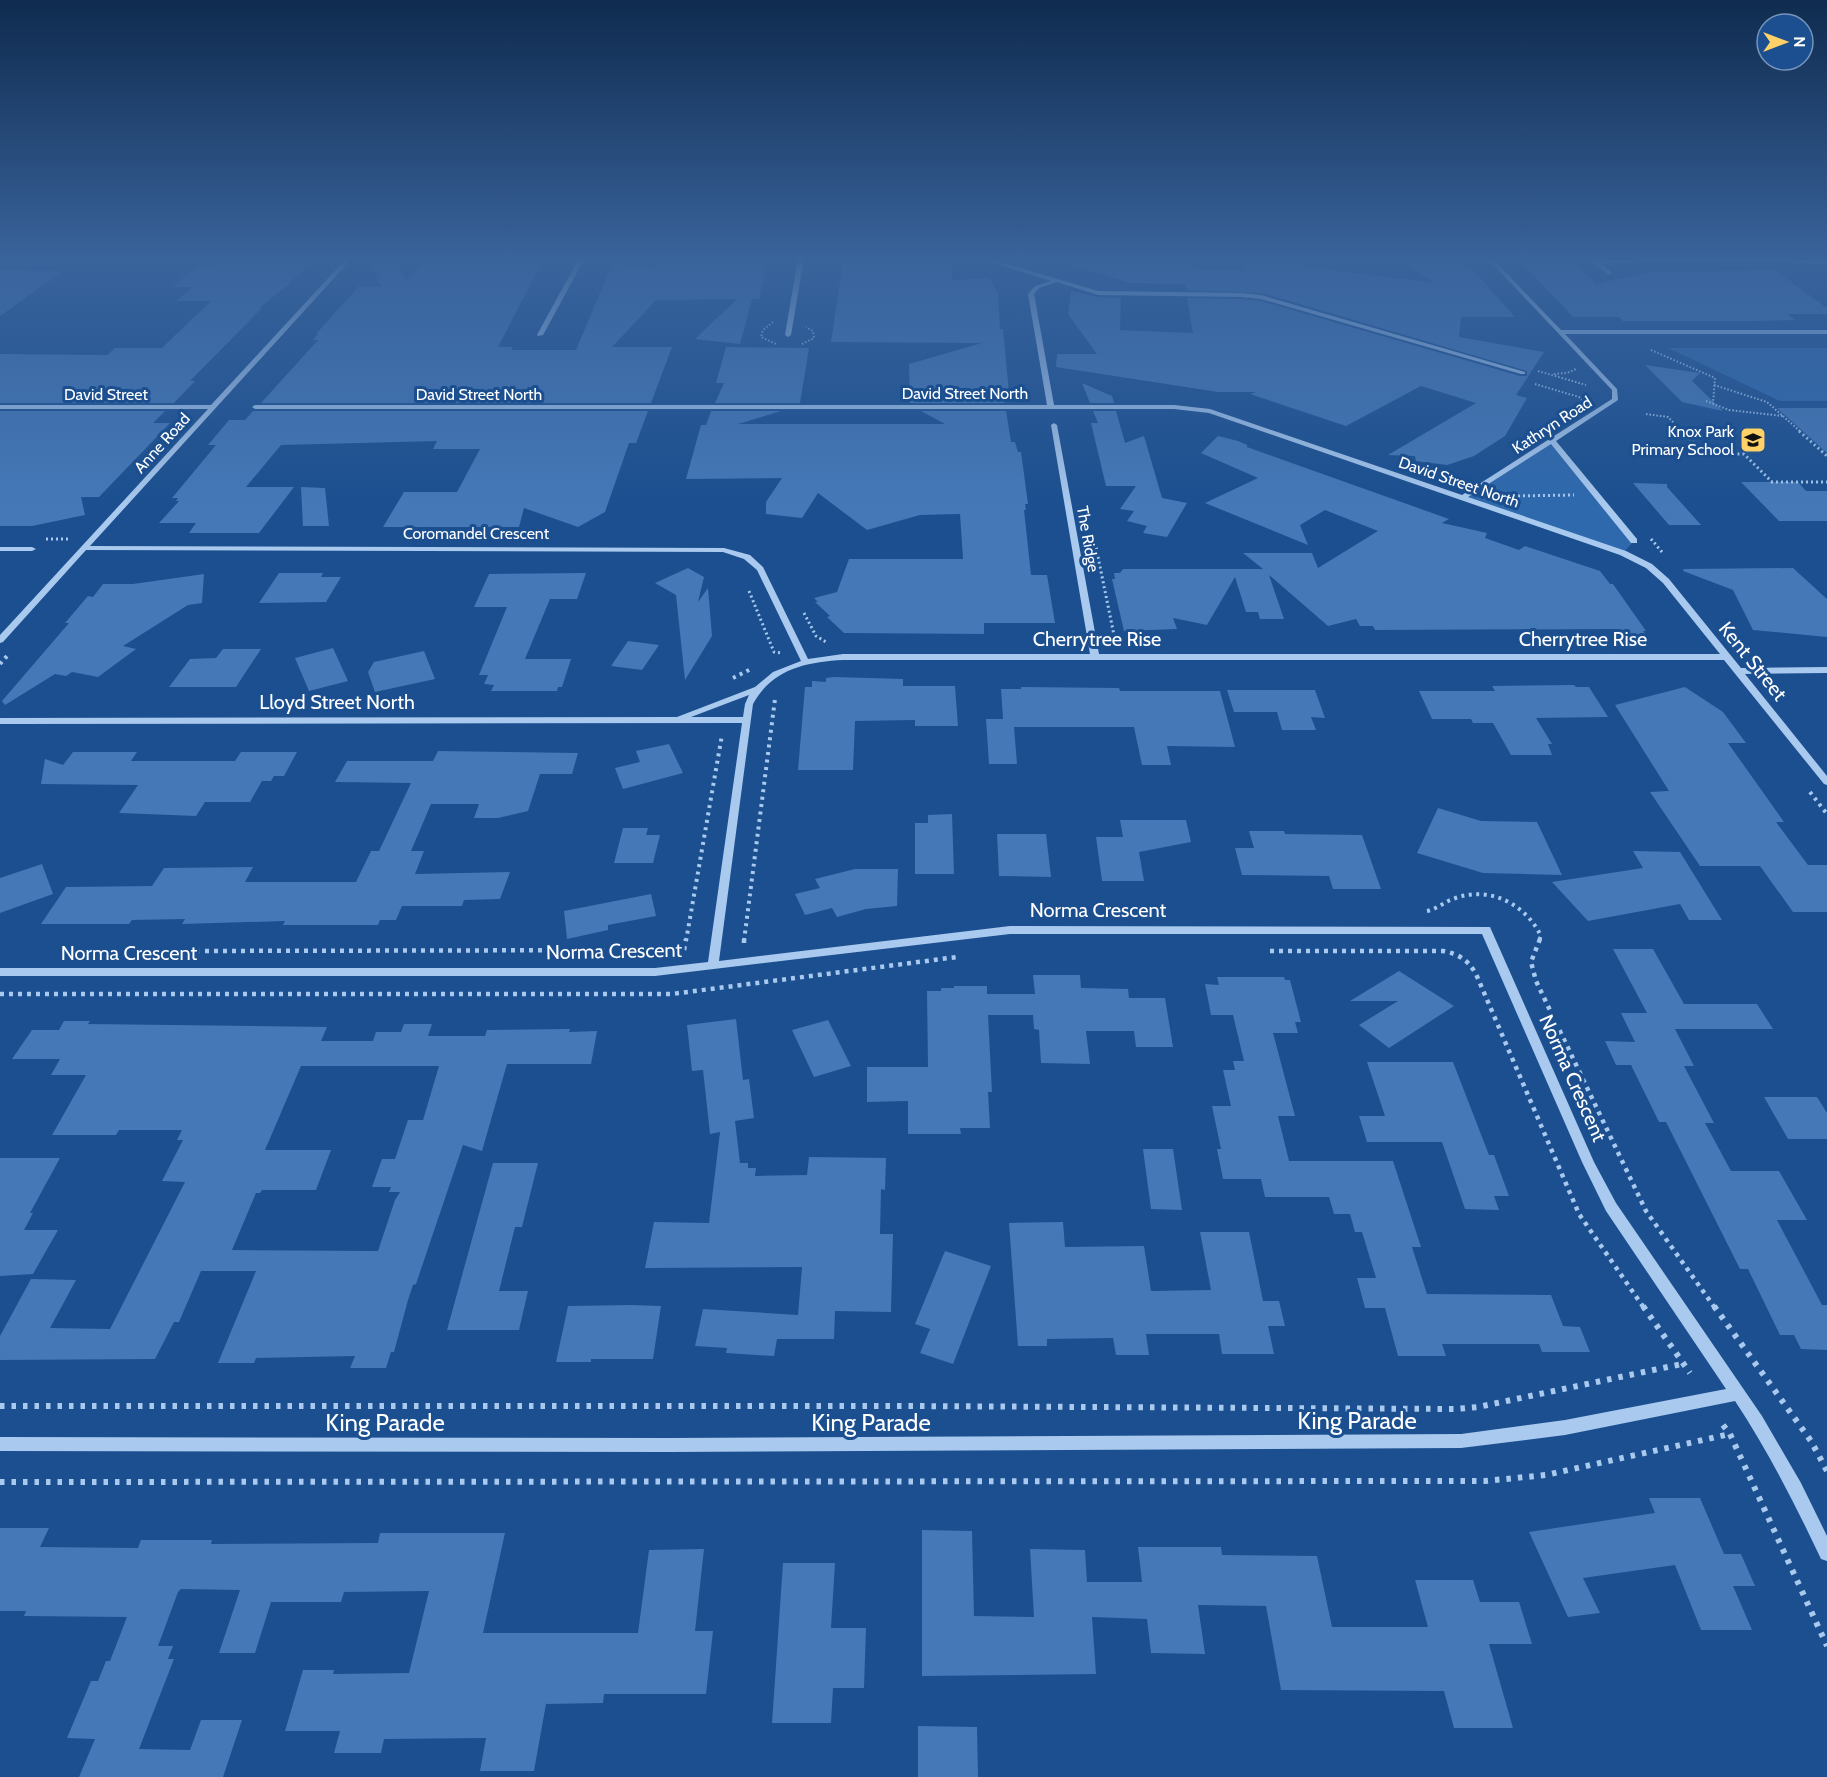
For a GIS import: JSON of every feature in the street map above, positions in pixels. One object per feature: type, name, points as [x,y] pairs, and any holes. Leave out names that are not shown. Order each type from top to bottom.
[{"type":"street","name":"Anne Road","points":[[0,640],[273,341]]},
{"type":"street","points":[[1039,341],[1051,407]]},
{"type":"street","points":[[1410,341],[1523,374]]},
{"type":"street","name":"Kathryn Road","points":[[1462,498],[1615,400],[1615,390],[1568,341]]},
{"type":"street","name":"David Street","points":[[0,407],[212,407]]},
{"type":"street","name":"David Street North","points":[[255,407],[1174,407],[1210,411],[1623,554],[1648,566]]},
{"type":"street","name":"The Ridge","points":[[1054,425],[1095,657]]},
{"type":"street","points":[[1552,441],[1634,540]]},
{"type":"street","name":"Coromandel Crescent","points":[[84,548],[724,550],[747,557],[760,569],[805,661]]},
{"type":"street","points":[[0,549],[32,549]]},
{"type":"street","name":"Kent Street","points":[[1648,566],[1666,581],[1827,782]]},
{"type":"street","name":"Cherrytree Rise","points":[[757,689],[780,672],[805,661],[843,657],[1727,657]]},
{"type":"street","points":[[1738,671],[1827,670]]},
{"type":"street","points":[[713,966],[749,704],[757,689]]},
{"type":"street","name":"Lloyd Street North","points":[[675,720],[757,689]]},
{"type":"street","name":"Lloyd Street North","points":[[0,721],[747,720]]},
{"type":"street","name":"Norma Crescent","points":[[0,972],[655,972],[1010,930],[1486,930],[1588,1162],[1611,1207],[1738,1393],[1778,1456],[1827,1553]]},
{"type":"street","name":"King Parade","points":[[0,1444],[694,1445],[1461,1441],[1510,1437],[1553,1430],[1738,1393]]},
{"type":"path","points":[[1641,346],[1710,374],[1715,378],[1713,403]]},
{"type":"path","points":[[1547,374],[1568,373],[1576,369]]},
{"type":"path","points":[[1714,384],[1767,402],[1827,456]]},
{"type":"path","points":[[1707,401],[1737,412],[1785,417]]},
{"type":"path","points":[[1646,414],[1668,417],[1705,454],[1744,454],[1771,482],[1827,482]]},
{"type":"path","points":[[1508,496],[1578,495],[1571,486]]},
{"type":"path","points":[[1646,532],[1667,558]]},
{"type":"path","points":[[756,942],[742,943],[777,692]]},
{"type":"path","points":[[684,950],[723,731]]},
{"type":"path","points":[[1417,912],[1431,910],[1463,896],[1487,895],[1513,904],[1533,919],[1541,936],[1531,962],[1536,981],[1646,1211],[1811,1441],[1827,1471]]},
{"type":"path","points":[[185,951],[692,949]]},
{"type":"path","points":[[1268,951],[1443,951],[1458,954],[1468,961],[1476,974],[1579,1214],[1690,1373]]},
{"type":"path","points":[[0,994],[672,994],[962,956]]},
{"type":"path","points":[[0,1406],[905,1406],[1456,1409],[1478,1407],[1682,1364]]},
{"type":"path","points":[[1723,1425],[1730,1434],[1827,1646]]},
{"type":"path","points":[[0,1482],[1485,1481],[1546,1474],[1730,1434]]},
{"type":"shaded area","points":[[1668,348],[1827,348],[1827,401],[1780,401]]},
{"type":"shaded area","points":[[1552,441],[1634,541],[1623,553],[1462,498]]},
{"type":"building","points":[[169,341],[230,341],[190,381],[195,381],[174,403],[0,403],[0,354],[107,355],[115,348],[162,348]]},
{"type":"building","points":[[317,341],[501,341],[498,347],[513,347],[511,350],[576,350],[580,341],[618,341],[612,347],[672,347],[651,403],[261,403]]},
{"type":"building","points":[[712,341],[741,341],[740,344]]},
{"type":"building","points":[[1004,341],[1009,393],[1003,393],[1005,403],[910,403],[909,364],[982,343],[831,342]]},
{"type":"building","points":[[1088,341],[1399,341],[1520,376],[1527,376],[1527,371],[1425,341],[1481,341],[1544,352],[1516,395],[1527,398],[1505,436],[1474,456],[1447,465],[1416,461],[1415,456],[1388,455],[1476,403],[1421,386],[1346,426],[1250,394],[1256,392],[1218,392],[1056,367],[1057,354],[1097,354]]},
{"type":"building","points":[[726,347],[809,348],[800,403],[715,403],[724,383],[716,383]]},
{"type":"building","points":[[1645,365],[1700,373],[1692,381],[1723,411],[1682,402]]},
{"type":"building","points":[[1082,383],[1112,396],[1114,403],[1090,403]]},
{"type":"building","points":[[1777,408],[1827,408],[1827,453]]},
{"type":"building","points":[[0,411],[165,411],[153,423],[170,423],[99,497],[81,497],[85,515],[32,526],[0,526]]},
{"type":"building","points":[[253,411],[648,411],[636,443],[629,443],[605,512],[578,527],[524,508],[519,527],[383,527],[404,492],[457,492],[480,449],[433,449],[437,441],[281,445],[246,487],[294,487],[259,533],[189,533],[196,523],[159,523],[179,501],[176,501],[178,498],[172,498],[216,445],[208,445],[229,420],[245,420]]},
{"type":"building","points":[[711,411],[781,411],[738,424],[945,424],[921,411],[1006,411],[1011,442],[1015,442],[1018,452],[1021,452],[1028,504],[1025,504],[1026,510],[1024,510],[1031,575],[1047,575],[1055,623],[984,623],[984,634],[844,633],[827,617],[830,616],[815,602],[818,602],[814,598],[837,592],[849,559],[963,559],[960,514],[920,515],[867,530],[818,493],[802,518],[766,514],[766,502],[782,478],[686,479],[701,425],[706,425]]},
{"type":"building","points":[[1093,411],[1116,411],[1125,443],[1144,436],[1162,498],[1187,503],[1167,537],[1143,533],[1147,526],[1127,521],[1134,511],[1120,509],[1136,486],[1106,486],[1091,423],[1098,423]]},
{"type":"building","points":[[1218,436],[1238,441],[1247,447],[1449,519],[1442,523],[1487,533],[1485,538],[1519,550],[1525,546],[1600,571],[1610,584],[1613,584],[1648,637],[1621,637],[1615,629],[1375,630],[1373,626],[1360,626],[1356,619],[1328,626],[1269,575],[1284,619],[1260,619],[1258,612],[1246,612],[1235,577],[1207,625],[1173,618],[1177,629],[1124,631],[1112,579],[1115,579],[1114,573],[1120,573],[1123,569],[1263,569],[1243,553],[1312,553],[1318,568],[1378,531],[1325,510],[1300,525],[1308,545],[1205,503],[1258,478],[1201,453]]},
{"type":"building","points":[[1741,482],[1798,482],[1806,491],[1827,491],[1827,521],[1779,521]]},
{"type":"building","points":[[1633,483],[1667,484],[1667,487],[1701,525],[1669,525]]},
{"type":"building","points":[[301,487],[325,488],[329,526],[303,526]]},
{"type":"building","points":[[688,568],[704,577],[698,602],[708,588],[712,636],[685,680],[676,595],[655,583]]},
{"type":"building","points":[[1793,568],[1827,599],[1827,637],[1753,630],[1733,590],[1683,571],[1684,569]]},
{"type":"building","points":[[279,573],[323,573],[321,577],[341,577],[326,602],[259,603]]},
{"type":"building","points":[[586,573],[577,599],[550,599],[525,659],[571,659],[562,687],[558,687],[557,691],[491,691],[494,685],[484,684],[488,675],[479,675],[507,607],[474,607],[489,574]]},
{"type":"building","points":[[204,574],[202,603],[188,605],[123,646],[136,649],[98,677],[72,672],[66,676],[55,674],[5,705],[2,701],[69,623],[65,623],[88,596],[93,597],[103,584],[133,584]]},
{"type":"building","points":[[628,641],[659,645],[642,670],[611,666]]},
{"type":"building","points":[[333,648],[348,681],[309,691],[295,658]]},
{"type":"building","points":[[223,649],[261,649],[236,687],[169,687],[190,659],[216,658]]},
{"type":"building","points":[[424,651],[435,679],[375,692],[368,672],[374,662]]},
{"type":"building","points":[[826,678],[903,679],[903,686],[955,686],[958,726],[915,726],[915,720],[855,721],[853,770],[798,770],[805,687],[812,687],[812,681],[826,682]]},
{"type":"building","points":[[1574,685],[1589,687],[1608,717],[1536,718],[1552,744],[1548,744],[1552,755],[1511,755],[1493,723],[1473,723],[1471,719],[1432,719],[1419,691],[1495,691],[1492,686]]},
{"type":"building","points":[[1021,687],[1119,688],[1120,691],[1220,691],[1235,747],[1167,746],[1171,765],[1142,765],[1134,727],[1014,727],[1017,764],[989,764],[986,719],[1003,719],[1001,689],[1021,689]]},
{"type":"building","points":[[1685,687],[1723,712],[1746,743],[1728,743],[1784,822],[1776,822],[1808,865],[1827,865],[1827,912],[1793,912],[1760,866],[1700,866],[1650,792],[1669,791],[1615,705]]},
{"type":"building","points":[[1227,690],[1315,690],[1325,718],[1311,717],[1316,730],[1282,730],[1277,712],[1234,712]]},
{"type":"building","points":[[669,744],[683,773],[623,789],[615,768],[640,762],[636,751]]},
{"type":"building","points":[[438,751],[578,753],[572,774],[540,774],[528,811],[498,818],[474,818],[479,804],[431,804],[411,851],[424,851],[415,874],[510,872],[500,899],[464,900],[462,906],[402,906],[396,920],[380,920],[378,925],[283,925],[285,921],[182,924],[185,919],[132,920],[129,924],[41,924],[66,887],[152,886],[164,868],[253,867],[245,882],[356,882],[371,851],[379,851],[411,783],[335,782],[347,761],[433,761]]},
{"type":"building","points":[[73,752],[137,752],[131,761],[235,761],[241,752],[297,752],[284,776],[274,776],[271,781],[262,781],[250,802],[205,802],[196,816],[119,813],[138,785],[41,784],[45,759],[63,765]]},
{"type":"building","points":[[1438,808],[1481,821],[1537,822],[1562,875],[1483,873],[1417,853]]},
{"type":"building","points":[[952,814],[954,874],[915,874],[915,823],[928,823],[928,815]]},
{"type":"building","points":[[1120,820],[1186,820],[1191,842],[1139,852],[1144,881],[1102,881],[1096,837],[1123,837]]},
{"type":"building","points":[[623,828],[648,828],[646,835],[660,835],[653,863],[614,863]]},
{"type":"building","points":[[1249,831],[1362,835],[1381,889],[1333,889],[1329,876],[1242,875],[1235,848],[1254,848]]},
{"type":"building","points":[[997,834],[1046,834],[1051,877],[999,876]]},
{"type":"building","points":[[1633,851],[1680,852],[1722,920],[1689,920],[1680,904],[1588,921],[1552,882],[1643,868]]},
{"type":"building","points":[[42,864],[53,894],[0,913],[0,878]]},
{"type":"building","points":[[855,869],[898,869],[897,906],[866,909],[837,917],[832,908],[805,915],[795,894],[820,888],[815,879]]},
{"type":"building","points":[[651,894],[656,916],[608,925],[608,930],[567,939],[564,911]]},
{"type":"building","points":[[1613,949],[1653,949],[1684,1004],[1757,1004],[1773,1029],[1675,1029],[1694,1066],[1684,1066],[1714,1123],[1705,1123],[1731,1171],[1779,1171],[1807,1220],[1777,1220],[1822,1305],[1827,1305],[1827,1350],[1801,1349],[1794,1335],[1780,1335],[1748,1269],[1740,1269],[1666,1122],[1659,1122],[1631,1065],[1616,1065],[1605,1041],[1635,1042],[1621,1013],[1647,1013]]},
{"type":"building","points":[[1399,971],[1454,1006],[1389,1048],[1359,1025],[1398,1001],[1350,1001]]},
{"type":"building","points":[[1033,975],[1080,975],[1081,988],[1128,989],[1129,998],[1165,998],[1173,1047],[1136,1047],[1134,1031],[1086,1031],[1090,1064],[1041,1063],[1039,1030],[1034,1029],[1033,1015],[988,1015],[992,1092],[988,1092],[990,1128],[960,1128],[961,1134],[908,1134],[908,1101],[867,1102],[867,1067],[928,1067],[927,991],[941,991],[941,988],[954,988],[954,986],[987,986],[987,994],[1035,994]]},
{"type":"building","points":[[1217,977],[1284,977],[1285,980],[1290,980],[1301,1022],[1295,1022],[1298,1033],[1273,1033],[1295,1116],[1278,1116],[1289,1161],[1393,1161],[1421,1247],[1412,1247],[1427,1294],[1551,1295],[1563,1326],[1580,1327],[1590,1352],[1542,1352],[1539,1344],[1442,1344],[1446,1356],[1398,1356],[1385,1308],[1365,1308],[1357,1278],[1376,1278],[1362,1232],[1355,1232],[1350,1214],[1334,1214],[1329,1197],[1265,1197],[1261,1179],[1223,1179],[1217,1149],[1221,1149],[1212,1106],[1231,1106],[1223,1070],[1235,1070],[1233,1061],[1244,1061],[1233,1015],[1211,1015],[1205,984],[1219,985]]},
{"type":"building","points":[[736,1019],[743,1080],[749,1079],[754,1118],[735,1121],[740,1163],[748,1163],[748,1168],[756,1168],[755,1176],[807,1175],[809,1157],[886,1158],[885,1190],[881,1189],[880,1234],[893,1234],[891,1312],[835,1311],[834,1339],[777,1339],[774,1356],[726,1353],[727,1348],[695,1346],[703,1309],[798,1315],[802,1267],[645,1268],[654,1222],[709,1223],[720,1132],[710,1134],[703,1070],[692,1071],[687,1025]]},
{"type":"building","points":[[828,1020],[851,1066],[814,1077],[792,1030]]},
{"type":"building","points":[[64,1021],[90,1021],[88,1024],[327,1027],[321,1041],[373,1041],[376,1032],[401,1032],[404,1024],[432,1024],[428,1036],[485,1036],[487,1030],[597,1031],[591,1064],[507,1064],[482,1151],[463,1145],[416,1284],[413,1285],[408,1300],[394,1352],[391,1352],[386,1368],[350,1368],[355,1356],[256,1358],[254,1363],[218,1363],[256,1271],[201,1271],[179,1322],[174,1322],[155,1359],[0,1360],[0,1336],[31,1279],[76,1280],[50,1328],[110,1329],[185,1182],[162,1181],[183,1140],[177,1140],[182,1130],[119,1130],[116,1135],[52,1135],[86,1075],[51,1075],[60,1059],[12,1059],[32,1030],[59,1030]],"holes":[[[301,1066],[439,1066],[423,1120],[408,1120],[395,1159],[382,1159],[372,1187],[391,1187],[389,1192],[400,1192],[395,1200],[378,1251],[232,1250],[256,1193],[262,1190],[316,1190],[331,1150],[265,1150]]]},
{"type":"building","points":[[1367,1062],[1453,1062],[1489,1155],[1494,1155],[1509,1196],[1494,1196],[1499,1210],[1465,1209],[1442,1142],[1367,1142],[1359,1116],[1385,1116]]},
{"type":"building","points":[[1764,1097],[1817,1097],[1827,1113],[1827,1139],[1788,1139]]},
{"type":"building","points":[[1143,1149],[1173,1149],[1182,1210],[1151,1209]]},
{"type":"building","points":[[0,1158],[60,1158],[30,1213],[33,1213],[24,1230],[58,1230],[33,1274],[0,1276]]},
{"type":"building","points":[[493,1163],[538,1163],[522,1227],[515,1227],[499,1291],[528,1291],[519,1330],[447,1330]]},
{"type":"building","points":[[1063,1222],[1065,1247],[1144,1246],[1151,1291],[1211,1290],[1200,1232],[1249,1232],[1263,1301],[1279,1301],[1285,1326],[1268,1326],[1274,1354],[1222,1354],[1219,1334],[1146,1334],[1149,1355],[1116,1355],[1113,1338],[1047,1339],[1047,1346],[1018,1346],[1009,1223]]},
{"type":"building","points":[[945,1251],[991,1266],[953,1364],[920,1353],[930,1329],[915,1324]]},
{"type":"building","points":[[568,1306],[661,1306],[653,1359],[591,1359],[591,1362],[556,1362]]},
{"type":"building","points":[[1649,1498],[1700,1498],[1724,1554],[1741,1554],[1755,1586],[1733,1586],[1752,1630],[1701,1630],[1675,1565],[1583,1578],[1600,1613],[1568,1617],[1529,1532],[1655,1513]]},
{"type":"building","points":[[0,1528],[49,1528],[40,1547],[138,1548],[141,1540],[212,1540],[211,1544],[378,1543],[380,1533],[505,1533],[483,1633],[638,1633],[649,1550],[704,1549],[695,1631],[713,1631],[706,1694],[604,1694],[603,1703],[546,1704],[534,1771],[480,1771],[486,1738],[384,1739],[381,1753],[334,1753],[340,1731],[285,1731],[303,1670],[334,1670],[333,1674],[409,1673],[429,1591],[344,1592],[341,1602],[271,1602],[255,1653],[219,1653],[240,1590],[181,1589],[158,1646],[173,1646],[168,1659],[174,1659],[139,1749],[190,1750],[201,1720],[242,1720],[223,1777],[79,1777],[95,1739],[67,1738],[91,1681],[98,1681],[106,1661],[110,1661],[127,1617],[24,1616],[26,1611],[0,1611]]},
{"type":"building","points":[[922,1530],[972,1531],[974,1616],[1034,1617],[1030,1549],[1085,1550],[1087,1582],[1142,1582],[1138,1547],[1221,1547],[1222,1555],[1317,1556],[1332,1627],[1428,1627],[1415,1580],[1473,1580],[1480,1602],[1519,1602],[1532,1644],[1489,1644],[1513,1728],[1454,1728],[1444,1691],[1281,1690],[1266,1606],[1198,1605],[1205,1654],[1151,1653],[1147,1619],[1092,1617],[1096,1674],[922,1676]]},
{"type":"building","points":[[783,1563],[835,1563],[831,1628],[866,1628],[864,1688],[833,1688],[831,1723],[772,1723]]},
{"type":"building","points":[[918,1726],[977,1727],[978,1777],[918,1777]]},
{"type":"place","name":"Knox Park Primary School","points":[[1753,440]]}]
